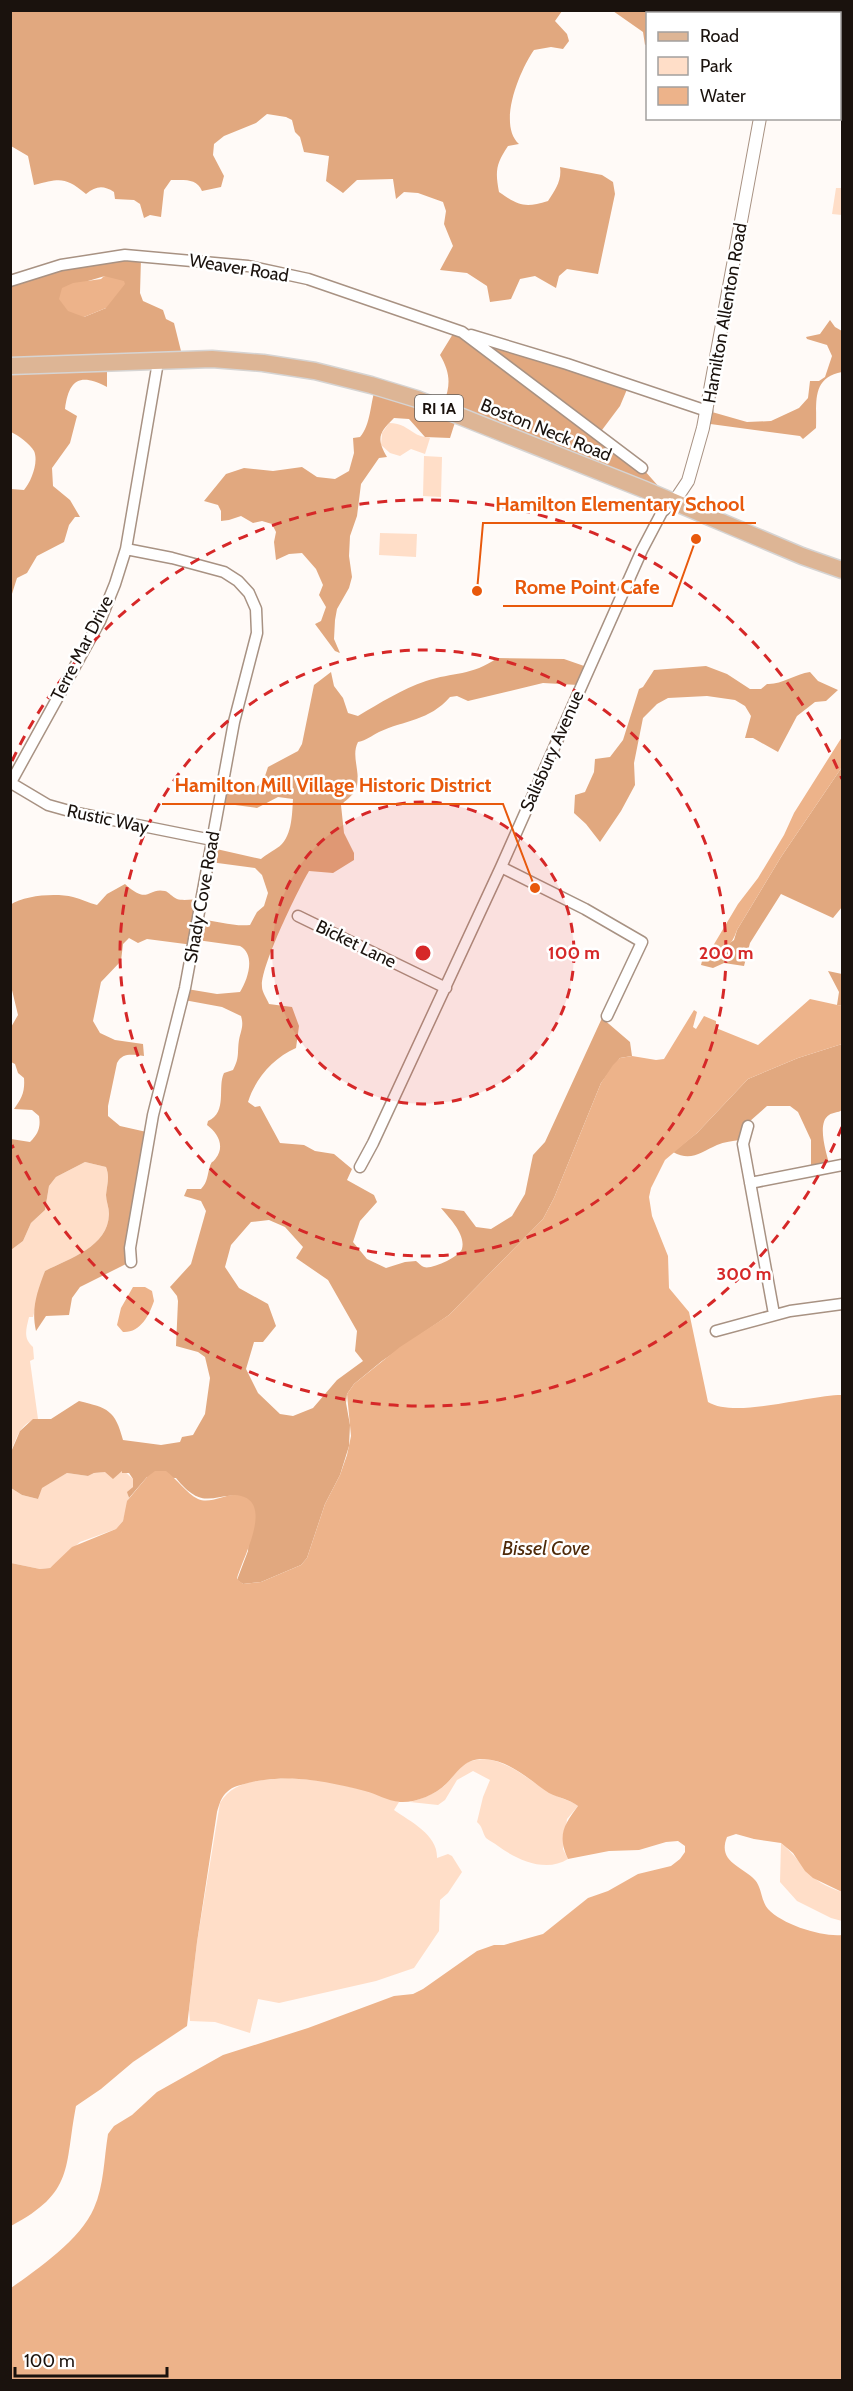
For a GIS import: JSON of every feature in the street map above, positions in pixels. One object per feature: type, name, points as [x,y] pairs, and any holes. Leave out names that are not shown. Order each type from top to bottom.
[{"type":"main road","name":"Boston Neck Road","points":[[10,366],[212,359],[315,370],[417,399],[802,556],[843,570]]},
{"type":"street","name":"Hamilton Allenton Road","points":[[674,502],[688,481],[707,411],[760,120]]},
{"type":"street","name":"Weaver Road","points":[[10,281],[61,265],[125,255],[225,264],[308,279],[462,332],[707,411]]},
{"type":"street","name":"Weaver Road","points":[[462,332],[642,468]]},
{"type":"street","name":"Terre Mar Drive","points":[[11,783],[100,621],[115,584],[126,549],[158,362]]},
{"type":"street","name":"Salisbury Avenue","points":[[360,1167],[446,988],[642,550],[662,512],[674,502]]},
{"type":"street","name":"Shady Cove Road","points":[[126,549],[224,572],[238,581],[249,593],[256,609],[256,633],[234,722],[185,988],[153,1115],[130,1248],[131,1262]]},
{"type":"street","name":"Rustic Way","points":[[11,783],[56,807],[135,826],[212,840]]},
{"type":"street","points":[[501,867],[585,909],[642,942],[607,1016]]},
{"type":"street","name":"Bicket Lane","points":[[298,916],[446,988]]},
{"type":"street","points":[[748,1126],[742,1144],[774,1314]]},
{"type":"street","points":[[750,1183],[843,1165]]},
{"type":"street","points":[[716,1330],[774,1314],[843,1304]]},
{"type":"green space","points":[[836,188],[842,188],[842,215],[832,214]]},
{"type":"green space","points":[[389,423],[401,425],[417,435],[430,438],[425,454],[411,449],[400,456],[390,453],[381,445],[382,433]]},
{"type":"green space","points":[[424,456],[442,457],[441,497],[423,496]]},
{"type":"green space","points":[[380,533],[417,534],[416,557],[379,555]]},
{"type":"green space","points":[[85,1162],[106,1167],[108,1177],[106,1197],[109,1214],[107,1225],[102,1235],[86,1250],[45,1271],[33,1317],[29,1317],[26,1334],[33,1347],[34,1359],[30,1361],[38,1419],[32,1420],[23,1427],[11,1452],[11,1250],[23,1241],[31,1223],[45,1210],[49,1186],[56,1177]]},
{"type":"green space","points":[[123,1470],[133,1479],[133,1487],[128,1496],[123,1521],[116,1529],[80,1542],[50,1568],[40,1569],[11,1563],[11,1488],[22,1495],[38,1499],[41,1488],[67,1473],[88,1476],[94,1473]]},
{"type":"green space","points":[[486,1759],[505,1764],[556,1796],[578,1806],[567,1819],[563,1849],[568,1859],[550,1865],[532,1863],[514,1856],[486,1838],[477,1822],[490,1780],[473,1771],[457,1780],[445,1800],[438,1805],[410,1802],[440,1789],[470,1761]]},
{"type":"green space","points":[[289,1778],[325,1781],[368,1791],[399,1802],[394,1810],[428,1836],[433,1842],[437,1858],[448,1854],[452,1856],[462,1872],[448,1893],[440,1900],[439,1931],[414,1968],[376,1981],[279,2003],[258,1999],[250,2033],[215,2022],[190,2021],[189,2010],[197,1942],[220,1803],[233,1789],[241,1785],[260,1780]]},
{"type":"green space","points":[[781,1843],[813,1877],[842,1892],[842,1921],[797,1901],[780,1882]]},
{"type":"shaded area","points":[[685,10],[781,11],[781,12],[684,12]]},
{"type":"shaded area","points":[[10,11],[562,11],[555,21],[567,34],[569,41],[563,49],[551,47],[534,50],[517,83],[510,111],[510,124],[519,144],[508,146],[501,158],[497,173],[498,185],[499,192],[506,197],[517,203],[533,205],[548,201],[559,181],[560,167],[602,175],[613,182],[615,194],[598,274],[567,269],[559,276],[556,288],[535,276],[520,279],[511,299],[490,302],[487,286],[467,273],[440,270],[453,246],[444,224],[446,211],[443,202],[418,193],[404,192],[396,199],[393,179],[357,180],[343,193],[326,181],[329,156],[304,152],[292,120],[267,114],[256,123],[224,136],[214,144],[213,155],[224,176],[221,187],[202,191],[193,182],[171,180],[164,190],[161,217],[150,215],[144,218],[140,204],[134,200],[115,199],[114,192],[103,187],[93,189],[86,194],[62,180],[34,185],[28,156],[11,146]]},
{"type":"shaded area","points":[[613,11],[668,12],[646,12],[645,45],[643,32]]},
{"type":"shaded area","points":[[141,258],[140,293],[143,301],[163,310],[166,319],[174,323],[183,359],[107,364],[107,387],[90,380],[83,380],[73,385],[69,391],[65,409],[77,416],[70,443],[52,468],[53,486],[70,500],[80,517],[75,517],[69,525],[64,542],[37,556],[27,573],[17,578],[11,597],[11,489],[24,490],[32,477],[36,461],[32,448],[11,432],[11,281],[62,265]],"holes":[[[105,276],[106,308],[84,317],[88,281]]]},
{"type":"shaded area","points":[[830,320],[842,331],[842,372],[832,375],[820,386],[816,400],[816,428],[803,439],[800,436],[703,423],[705,410],[747,422],[771,421],[799,408],[808,398],[810,381],[819,381],[825,377],[832,356],[827,345],[806,337],[820,334]]},
{"type":"shaded area","points":[[456,329],[628,387],[620,406],[599,434],[644,470],[660,488],[457,416],[450,438],[425,437],[409,419],[394,418],[382,432],[380,440],[387,457],[379,458],[361,484],[357,516],[350,536],[349,556],[352,577],[349,588],[337,609],[335,620],[334,639],[340,653],[335,651],[315,624],[321,621],[326,607],[319,595],[323,585],[316,569],[302,553],[289,554],[276,560],[274,542],[276,532],[272,524],[262,521],[253,523],[241,516],[221,521],[221,511],[218,505],[204,501],[226,474],[244,468],[273,471],[302,467],[317,477],[335,479],[349,471],[354,453],[353,438],[360,437],[364,432],[376,386],[444,403],[448,390],[448,378],[440,355]]},
{"type":"shaded area","points":[[497,658],[564,659],[587,667],[578,685],[543,683],[468,701],[457,696],[450,697],[434,711],[358,742],[355,754],[357,785],[354,793],[341,805],[344,833],[354,853],[354,860],[333,873],[309,871],[281,929],[267,963],[262,989],[269,1004],[292,1007],[299,1026],[296,1048],[280,1057],[266,1070],[255,1085],[248,1102],[255,1107],[260,1106],[280,1143],[304,1145],[315,1151],[334,1154],[352,1169],[347,1180],[374,1195],[377,1202],[360,1221],[353,1242],[367,1259],[386,1268],[416,1261],[424,1267],[432,1267],[451,1259],[460,1252],[463,1243],[459,1232],[441,1208],[464,1211],[476,1227],[491,1229],[512,1216],[525,1194],[533,1155],[545,1142],[602,1018],[630,1042],[632,1056],[620,1058],[601,1083],[554,1198],[543,1219],[449,1315],[382,1361],[354,1384],[347,1394],[346,1403],[350,1425],[349,1446],[340,1475],[325,1504],[307,1558],[301,1565],[261,1582],[243,1584],[237,1580],[248,1551],[250,1503],[240,1497],[206,1499],[197,1497],[176,1478],[147,1477],[129,1498],[127,1492],[133,1487],[133,1479],[129,1473],[122,1473],[122,1471],[113,1479],[105,1472],[88,1476],[67,1473],[42,1488],[38,1499],[22,1495],[11,1488],[11,1452],[20,1431],[33,1419],[51,1419],[79,1401],[109,1412],[117,1422],[123,1440],[161,1445],[180,1442],[182,1437],[193,1435],[205,1414],[210,1378],[205,1357],[198,1352],[176,1346],[178,1301],[170,1287],[191,1264],[206,1211],[201,1201],[184,1196],[187,1189],[201,1189],[211,1164],[219,1153],[219,1140],[207,1125],[220,1106],[224,1073],[233,1070],[237,1062],[242,1023],[241,1016],[222,1007],[184,1000],[187,989],[217,994],[240,992],[246,981],[249,961],[245,950],[240,946],[197,940],[193,945],[147,939],[138,943],[129,938],[123,944],[121,961],[101,982],[93,1021],[100,1033],[115,1040],[143,1044],[144,1056],[125,1056],[117,1063],[108,1106],[108,1116],[120,1126],[151,1133],[132,1261],[80,1287],[72,1298],[69,1315],[46,1316],[36,1331],[34,1315],[36,1301],[45,1271],[86,1250],[102,1235],[107,1225],[108,1174],[106,1167],[85,1162],[56,1177],[49,1186],[45,1210],[31,1223],[23,1241],[11,1250],[11,1139],[30,1142],[40,1124],[39,1116],[32,1110],[14,1109],[22,1095],[24,1078],[18,1073],[15,1064],[11,1062],[10,1029],[18,1015],[11,986],[10,905],[32,897],[50,895],[73,897],[97,905],[107,894],[125,884],[143,895],[159,890],[179,900],[201,899],[199,920],[250,925],[257,912],[264,906],[268,893],[262,875],[255,868],[210,862],[212,848],[261,859],[286,839],[293,799],[278,797],[257,808],[220,803],[224,782],[258,786],[264,779],[268,767],[298,751],[302,744],[314,685],[331,672],[334,686],[343,698],[348,713],[358,716],[417,684],[471,671]],"holes":[[[269,1220],[285,1227],[303,1247],[296,1258],[328,1280],[357,1331],[355,1351],[363,1361],[337,1380],[313,1408],[293,1416],[280,1414],[258,1393],[246,1369],[254,1342],[263,1342],[276,1326],[268,1304],[239,1288],[225,1267],[231,1245],[251,1222]]]},
{"type":"shaded area","points":[[706,666],[727,674],[750,689],[761,689],[767,684],[778,683],[810,672],[818,681],[838,690],[826,701],[815,702],[797,716],[778,752],[753,738],[745,738],[751,716],[745,706],[735,700],[707,696],[668,698],[657,704],[643,718],[634,763],[635,785],[600,842],[574,813],[575,795],[585,792],[594,772],[595,759],[610,757],[623,740],[639,689],[643,687],[654,670]]},
{"type":"shaded area","points":[[842,767],[842,907],[833,918],[781,894],[750,943],[744,966],[724,963],[713,968],[701,965],[703,957],[706,956],[704,961],[734,940],[737,930],[781,857]]},
{"type":"shaded area","points":[[828,971],[842,974],[842,1006],[837,1005],[839,992]]},
{"type":"shaded area","points":[[842,1044],[842,1110],[829,1115],[823,1125],[830,1167],[811,1168],[811,1140],[798,1112],[790,1106],[767,1106],[741,1129],[742,1139],[740,1140],[720,1144],[691,1156],[673,1152],[697,1133],[748,1079],[798,1058]]},
{"type":"water","points":[[104,276],[124,281],[125,284],[106,308],[84,317],[68,311],[59,299],[62,288],[73,283],[101,279]]},
{"type":"water","points":[[842,737],[842,767],[781,857],[729,945],[708,962],[704,961],[738,904],[758,878],[784,835],[794,813]]},
{"type":"water","name":"Bissel Cove","points":[[810,999],[842,1006],[842,1044],[798,1058],[748,1079],[697,1133],[665,1160],[649,1197],[652,1216],[668,1256],[669,1288],[689,1312],[708,1402],[720,1407],[736,1408],[842,1395],[842,1892],[813,1878],[805,1871],[793,1853],[781,1843],[736,1834],[727,1837],[725,1852],[732,1863],[755,1880],[766,1906],[775,1915],[803,1929],[842,1935],[842,2380],[11,2380],[11,2288],[58,2252],[88,2220],[100,2191],[108,2134],[114,2126],[132,2115],[157,2092],[223,2055],[308,2028],[394,1996],[413,1994],[477,1951],[543,1934],[588,1898],[608,1891],[638,1874],[671,1866],[685,1852],[685,1846],[678,1841],[666,1842],[639,1850],[609,1851],[568,1859],[563,1843],[564,1831],[578,1806],[549,1793],[511,1767],[485,1759],[467,1763],[431,1795],[406,1802],[391,1800],[351,1787],[292,1778],[263,1780],[232,1788],[223,1796],[217,1812],[187,2026],[133,2062],[101,2089],[76,2106],[67,2162],[57,2189],[32,2214],[11,2226],[11,1563],[40,1569],[50,1568],[72,1547],[116,1529],[123,1521],[127,1501],[147,1477],[155,1471],[166,1471],[198,1499],[212,1500],[235,1495],[248,1499],[254,1507],[256,1518],[254,1531],[237,1579],[243,1584],[261,1582],[301,1565],[307,1558],[325,1504],[340,1475],[347,1455],[351,1436],[347,1394],[354,1384],[400,1347],[449,1315],[543,1219],[554,1198],[601,1083],[613,1065],[620,1058],[632,1056],[664,1059],[694,1010],[697,1012],[693,1027],[696,1029],[704,1016],[716,1021],[716,1028],[758,1045]]},
{"type":"water","points":[[133,1287],[145,1287],[152,1291],[154,1301],[139,1327],[123,1332],[117,1325],[121,1308]]},
{"type":"place","name":"Rome Point Cafe","points":[[696,539]]},
{"type":"place","name":"Hamilton Elementary School","points":[[477,591]]},
{"type":"place","name":"Hamilton Mill Village Historic District","points":[[535,888]]}]
